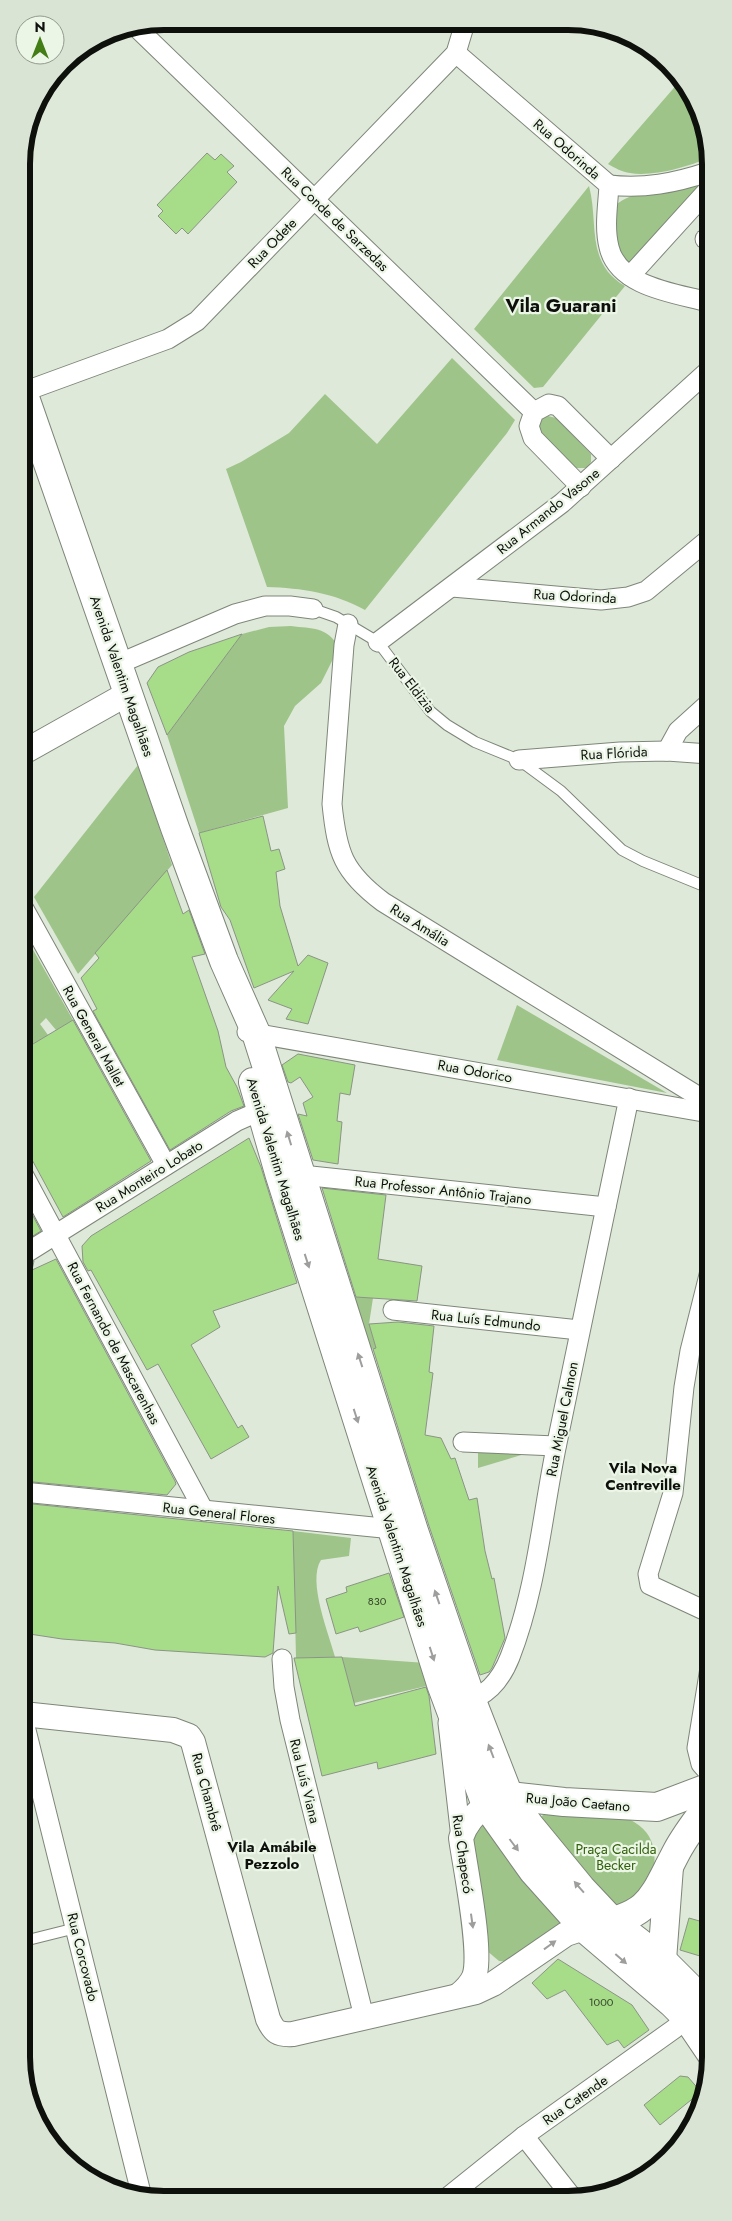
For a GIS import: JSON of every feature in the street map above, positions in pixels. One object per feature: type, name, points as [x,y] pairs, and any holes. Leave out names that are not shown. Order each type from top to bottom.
[{"type":"main road","name":"Avenida Valentim Magalhães","points":[[30,420],[249,1033],[270,1110],[403,1530],[460,1704],[498,1801],[533,1871],[584,1928],[700,2013]]},
{"type":"main road","name":"Rua João Caetano","points":[[498,1801],[643,1807],[668,1804],[702,1790]]},
{"type":"main road","name":"Avenida Valentim Magalhães","points":[[498,1801],[530,1826],[580,1888],[613,1922],[662,1960],[688,1986],[700,2013]]},
{"type":"main road","points":[[643,1807],[656,1815],[663,1825],[668,1842],[669,1867],[662,1960]]},
{"type":"main road","points":[[584,1928],[613,1922],[634,1914],[647,1904],[655,1894],[685,1836],[702,1814]]},
{"type":"street","name":"Rua Odete","points":[[30,400],[168,339],[197,321],[456,53],[463,30]]},
{"type":"street","name":"Rua Conde de Sarzedas","points":[[142,32],[534,412]]},
{"type":"street","name":"Rua Odorinda","points":[[456,53],[609,185],[606,223],[608,247],[619,266],[630,276],[664,290],[702,300]]},
{"type":"street","points":[[609,185],[648,187],[702,174]]},
{"type":"street","points":[[630,276],[664,236],[702,196]]},
{"type":"street","name":"Rua Armando Vasone","points":[[378,642],[580,487],[702,376]]},
{"type":"street","points":[[580,487],[533,438],[529,426],[534,412],[549,404],[558,406],[611,459]]},
{"type":"street","name":"Rua Odorinda","points":[[452,587],[601,600],[628,597],[646,591],[702,544]]},
{"type":"street","name":"Rua Eldizia","points":[[118,664],[234,614],[265,606],[290,606],[313,609]]},
{"type":"street","name":"Rua Amália","points":[[348,624],[344,645],[332,804],[334,829],[341,855],[351,874],[383,902],[702,1099]]},
{"type":"street","points":[[30,749],[127,694]]},
{"type":"street","points":[[667,751],[678,731],[702,709]]},
{"type":"street","name":"Rua Flórida","points":[[519,760],[620,752],[667,751],[702,754]]},
{"type":"street","name":"Rua General Mallet","points":[[30,921],[166,1165]]},
{"type":"street","name":"Rua Odorico","points":[[249,1033],[702,1112]]},
{"type":"street","name":"Rua Miguel Calmon","points":[[460,1704],[495,1685],[510,1658],[530,1592],[542,1534],[556,1446],[629,1098]]},
{"type":"street","name":"Rua Monteiro Lobato","points":[[30,1251],[237,1121],[270,1110]]},
{"type":"street","name":"Rua Professor Antônio Trajano","points":[[290,1174],[606,1207]]},
{"type":"street","name":"Rua Fernando de Mascarenhas","points":[[30,1187],[204,1511]]},
{"type":"street","points":[[702,1305],[690,1351],[684,1387],[673,1494],[648,1574],[648,1581],[650,1585],[702,1609]]},
{"type":"street","name":"Rua Luís Edmundo","points":[[393,1310],[580,1330]]},
{"type":"street","points":[[463,1442],[556,1446]]},
{"type":"street","name":"Rua General Flores","points":[[30,1493],[403,1530]]},
{"type":"street","name":"Rua Luís Viana","points":[[282,1659],[284,1687],[290,1720],[364,2017]]},
{"type":"street","name":"Rua Chapecó","points":[[459,1995],[468,1987],[474,1977],[477,1956],[447,1728],[460,1704]]},
{"type":"street","name":"Rua Chambrê","points":[[30,1717],[173,1730],[188,1736],[194,1742],[268,2018],[274,2031],[281,2035],[293,2034],[364,2017]]},
{"type":"street","points":[[702,1717],[697,1748],[702,1765]]},
{"type":"street","name":"Rua Corcovado","points":[[30,1740],[140,2188]]},
{"type":"street","points":[[461,1838],[470,1820],[498,1801]]},
{"type":"street","points":[[364,2017],[476,1992],[519,1968],[566,1934],[584,1928]]},
{"type":"street","points":[[477,1956],[494,1965],[519,1968]]},
{"type":"street","name":"Rua Catende","points":[[455,2191],[524,2136],[700,2013]]},
{"type":"street","points":[[524,2136],[567,2191]]},
{"type":"lane","name":"Rua Eldizia","points":[[313,609],[336,617],[378,642],[430,711],[447,725],[475,742],[519,760],[562,791],[622,850],[643,861],[702,885]]},
{"type":"lane","points":[[30,1940],[76,1928]]},
{"type":"green space","points":[[676,86],[684,97],[695,121],[702,160],[680,168],[649,174],[627,172],[608,164]]},
{"type":"green space","points":[[698,184],[699,192],[638,261],[628,264],[617,246],[615,206],[623,200],[643,193]]},
{"type":"green space","points":[[589,186],[599,254],[604,266],[612,277],[625,286],[543,387],[534,388],[474,329]]},
{"type":"green space","points":[[452,358],[515,420],[507,433],[365,610],[342,599],[318,592],[267,587],[226,469],[289,433],[325,394],[377,444]]},
{"type":"green space","points":[[548,416],[556,418],[591,454],[591,462],[587,468],[576,468],[539,432],[540,422]]},
{"type":"green space","points":[[291,626],[312,628],[324,632],[339,647],[321,683],[295,706],[284,726],[288,808],[199,833],[167,735],[242,634],[269,627]]},
{"type":"green space","points":[[138,765],[172,865],[78,974],[34,897]]},
{"type":"green space","points":[[30,944],[73,1020],[56,1030],[46,1018],[40,1024],[48,1035],[30,1046]]},
{"type":"green space","points":[[517,1005],[667,1093],[497,1060]]},
{"type":"green space","points":[[348,1296],[373,1298],[369,1324],[376,1348],[367,1350]]},
{"type":"green space","points":[[478,1452],[528,1453],[478,1468]]},
{"type":"green space","points":[[293,1531],[351,1538],[349,1556],[321,1560],[317,1569],[316,1581],[320,1608],[335,1657],[296,1658]]},
{"type":"green space","points":[[342,1657],[426,1663],[431,1685],[354,1703]]},
{"type":"green space","name":"Praça Cacilda Becker","points":[[546,1813],[629,1819],[646,1833],[654,1848],[654,1888],[613,1908],[539,1818]]},
{"type":"green space","points":[[486,1818],[562,1923],[516,1962],[499,1961],[486,1950],[469,1835]]},
{"type":"building","points":[[207,153],[215,160],[221,154],[234,166],[227,172],[237,182],[188,234],[182,228],[176,234],[158,216],[163,211],[157,205]]},
{"type":"building","points":[[242,634],[167,735],[147,683],[158,667],[189,652]]},
{"type":"building","points":[[263,816],[271,851],[279,849],[285,869],[276,872],[280,906],[298,966],[308,955],[328,963],[308,1024],[286,1019],[292,1009],[268,1000],[294,971],[254,988],[230,920],[221,907],[199,833]]},
{"type":"building","points":[[167,870],[183,914],[189,910],[205,954],[192,957],[218,1031],[226,1067],[237,1087],[244,1106],[231,1111],[170,1150],[93,1011],[97,1009],[81,978],[99,958],[95,953]]},
{"type":"building","points":[[73,1020],[151,1161],[63,1217],[30,1156],[30,1046]]},
{"type":"building","points":[[298,1054],[355,1065],[350,1095],[340,1093],[337,1121],[342,1122],[338,1164],[313,1160],[298,1114],[307,1116],[303,1103],[313,1097],[300,1077],[291,1083],[288,1082],[282,1065]]},
{"type":"building","points":[[249,1138],[261,1167],[297,1283],[213,1311],[220,1327],[191,1345],[238,1428],[242,1425],[249,1437],[211,1459],[158,1364],[147,1370],[91,1270],[88,1271],[83,1262],[82,1246],[91,1236]]},
{"type":"building","points":[[322,1188],[386,1195],[378,1259],[422,1266],[417,1301],[356,1297]]},
{"type":"building","points":[[30,1210],[41,1231],[30,1238]]},
{"type":"building","points":[[56,1259],[175,1481],[176,1484],[167,1495],[30,1482],[30,1263],[34,1261],[32,1270]]},
{"type":"building","points":[[398,1322],[434,1326],[429,1372],[433,1373],[425,1435],[441,1438],[451,1459],[455,1458],[469,1500],[477,1498],[485,1551],[492,1579],[494,1578],[505,1638],[492,1668],[489,1672],[480,1675],[429,1526],[373,1349],[376,1348],[369,1324]]},
{"type":"building","points":[[30,1504],[293,1531],[296,1633],[289,1634],[278,1586],[273,1653],[265,1657],[155,1650],[115,1643],[62,1639],[30,1634]]},
{"type":"building","points":[[389,1573],[404,1617],[360,1632],[358,1627],[336,1634],[326,1599],[347,1592],[346,1587]]},
{"type":"building","points":[[342,1657],[355,1706],[426,1687],[429,1696],[436,1754],[378,1769],[377,1762],[322,1776],[294,1658]]},
{"type":"building","points":[[689,1918],[702,1922],[702,1953],[700,1956],[680,1950]]},
{"type":"building","points":[[558,1959],[632,2005],[649,2030],[624,2048],[618,2040],[607,2045],[565,1990],[547,1999],[532,1983]]},
{"type":"building","points":[[680,2076],[688,2077],[698,2088],[696,2096],[660,2125],[644,2105]]},
{"type":"district","name":"Vila Guarani","points":[[561,305]]},
{"type":"district","name":"Vila Nova Centreville","points":[[643,1476]]},
{"type":"district","name":"Vila Amábile Pezzolo","points":[[272,1856]]}]
